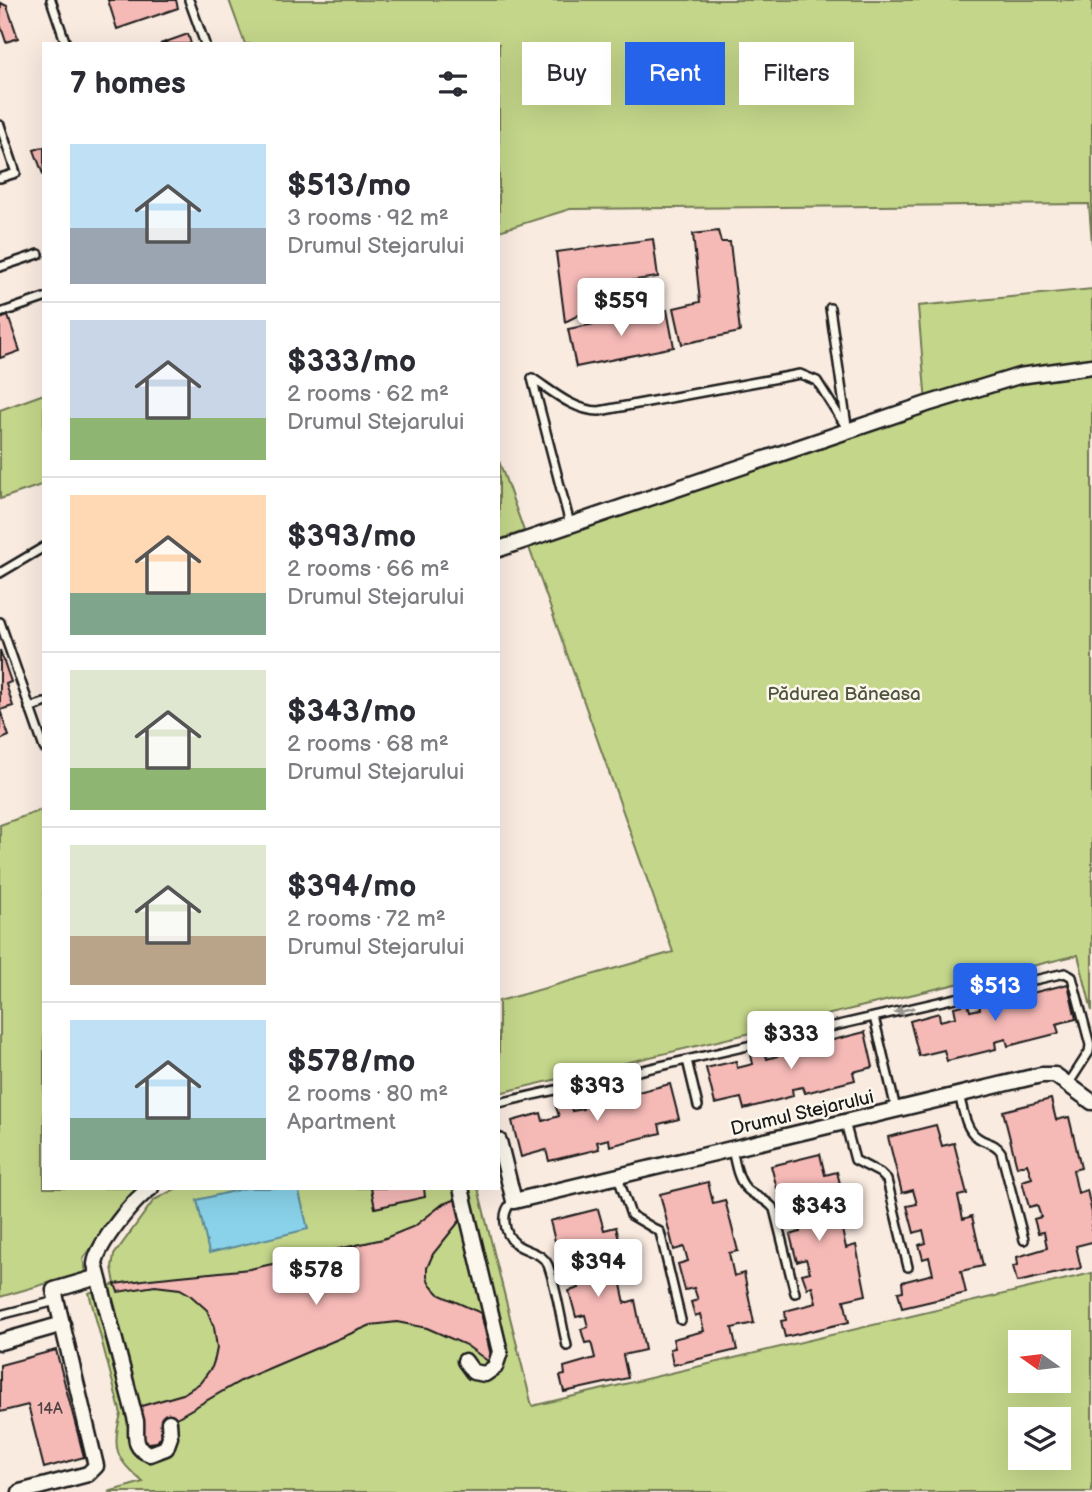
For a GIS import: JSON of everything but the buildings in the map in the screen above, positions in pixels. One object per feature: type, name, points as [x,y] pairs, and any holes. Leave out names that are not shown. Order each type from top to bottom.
[{"type":"street","points":[[500,549],[848,430],[1019,376],[1092,366]]},
{"type":"street","name":"Drumul Stejarului","points":[[514,1201],[1041,1075],[1055,1076],[1069,1083],[1092,1102]]},
{"type":"street","points":[[500,1145],[514,1201]]},
{"type":"street","points":[[148,1190],[140,1196],[97,1252],[95,1264],[136,1421],[135,1441],[140,1449],[150,1454],[166,1448],[170,1437],[169,1422]]},
{"type":"street","points":[[461,1190],[500,1352],[495,1367],[485,1374],[473,1372],[465,1361]]},
{"type":"street","points":[[20,1492],[88,1474],[96,1465],[54,1290],[97,1278]]},
{"type":"street","points":[[0,1342],[63,1324]]},
{"type":"lane","points":[[51,0],[65,42]]},
{"type":"lane","points":[[189,0],[204,42]]},
{"type":"lane","points":[[0,125],[16,173],[0,178]]},
{"type":"lane","points":[[0,267],[38,254]]},
{"type":"lane","points":[[0,313],[42,299]]},
{"type":"lane","points":[[830,308],[848,430]]},
{"type":"lane","points":[[570,524],[532,378],[587,411],[599,411],[800,373],[817,380],[848,430]]},
{"type":"lane","points":[[0,573],[42,548]]},
{"type":"lane","points":[[0,622],[42,743]]},
{"type":"lane","points":[[29,708],[42,704]]},
{"type":"lane","points":[[500,1104],[1065,973],[1072,977],[1090,1049],[1069,1083]]},
{"type":"lane","points":[[874,1017],[896,1110]]},
{"type":"lane","points":[[687,1060],[698,1107]]},
{"type":"lane","points":[[958,1094],[971,1132],[979,1139],[995,1144],[1001,1152],[1024,1240]]},
{"type":"lane","points":[[845,1122],[855,1160],[880,1173],[887,1180],[908,1267]]},
{"type":"lane","points":[[732,1149],[739,1177],[746,1188],[765,1199],[774,1209],[795,1293]]},
{"type":"lane","points":[[618,1176],[631,1215],[660,1231],[681,1320]]},
{"type":"lane","points":[[514,1201],[505,1209],[504,1216],[510,1235],[517,1245],[542,1257],[547,1264],[567,1346]]},
{"type":"lane","points":[[0,1315],[57,1301]]},
{"type":"green space","points":[[229,0],[1092,0],[1092,244],[1089,204],[570,209],[500,231],[500,42],[244,42]]},
{"type":"green space","name":"Pădurea Băneasa","points":[[1092,289],[1092,1011],[1078,955],[500,1093],[500,1001],[673,952],[526,539],[926,404],[918,306]]},
{"type":"green space","points":[[42,395],[42,485],[0,499],[0,410]]},
{"type":"green space","points":[[500,464],[524,531],[500,540]]},
{"type":"green space","points":[[42,810],[42,1190],[136,1190],[83,1259],[86,1272],[0,1297],[0,825]]},
{"type":"green space","points":[[173,1190],[478,1190],[532,1406],[1092,1273],[1092,1492],[108,1492],[143,1482],[127,1467],[116,1445],[121,1414],[89,1293],[115,1284],[112,1267],[114,1255],[154,1200]]},
{"type":"water","points":[[238,1190],[298,1190],[308,1229],[209,1253],[197,1200]]}]
